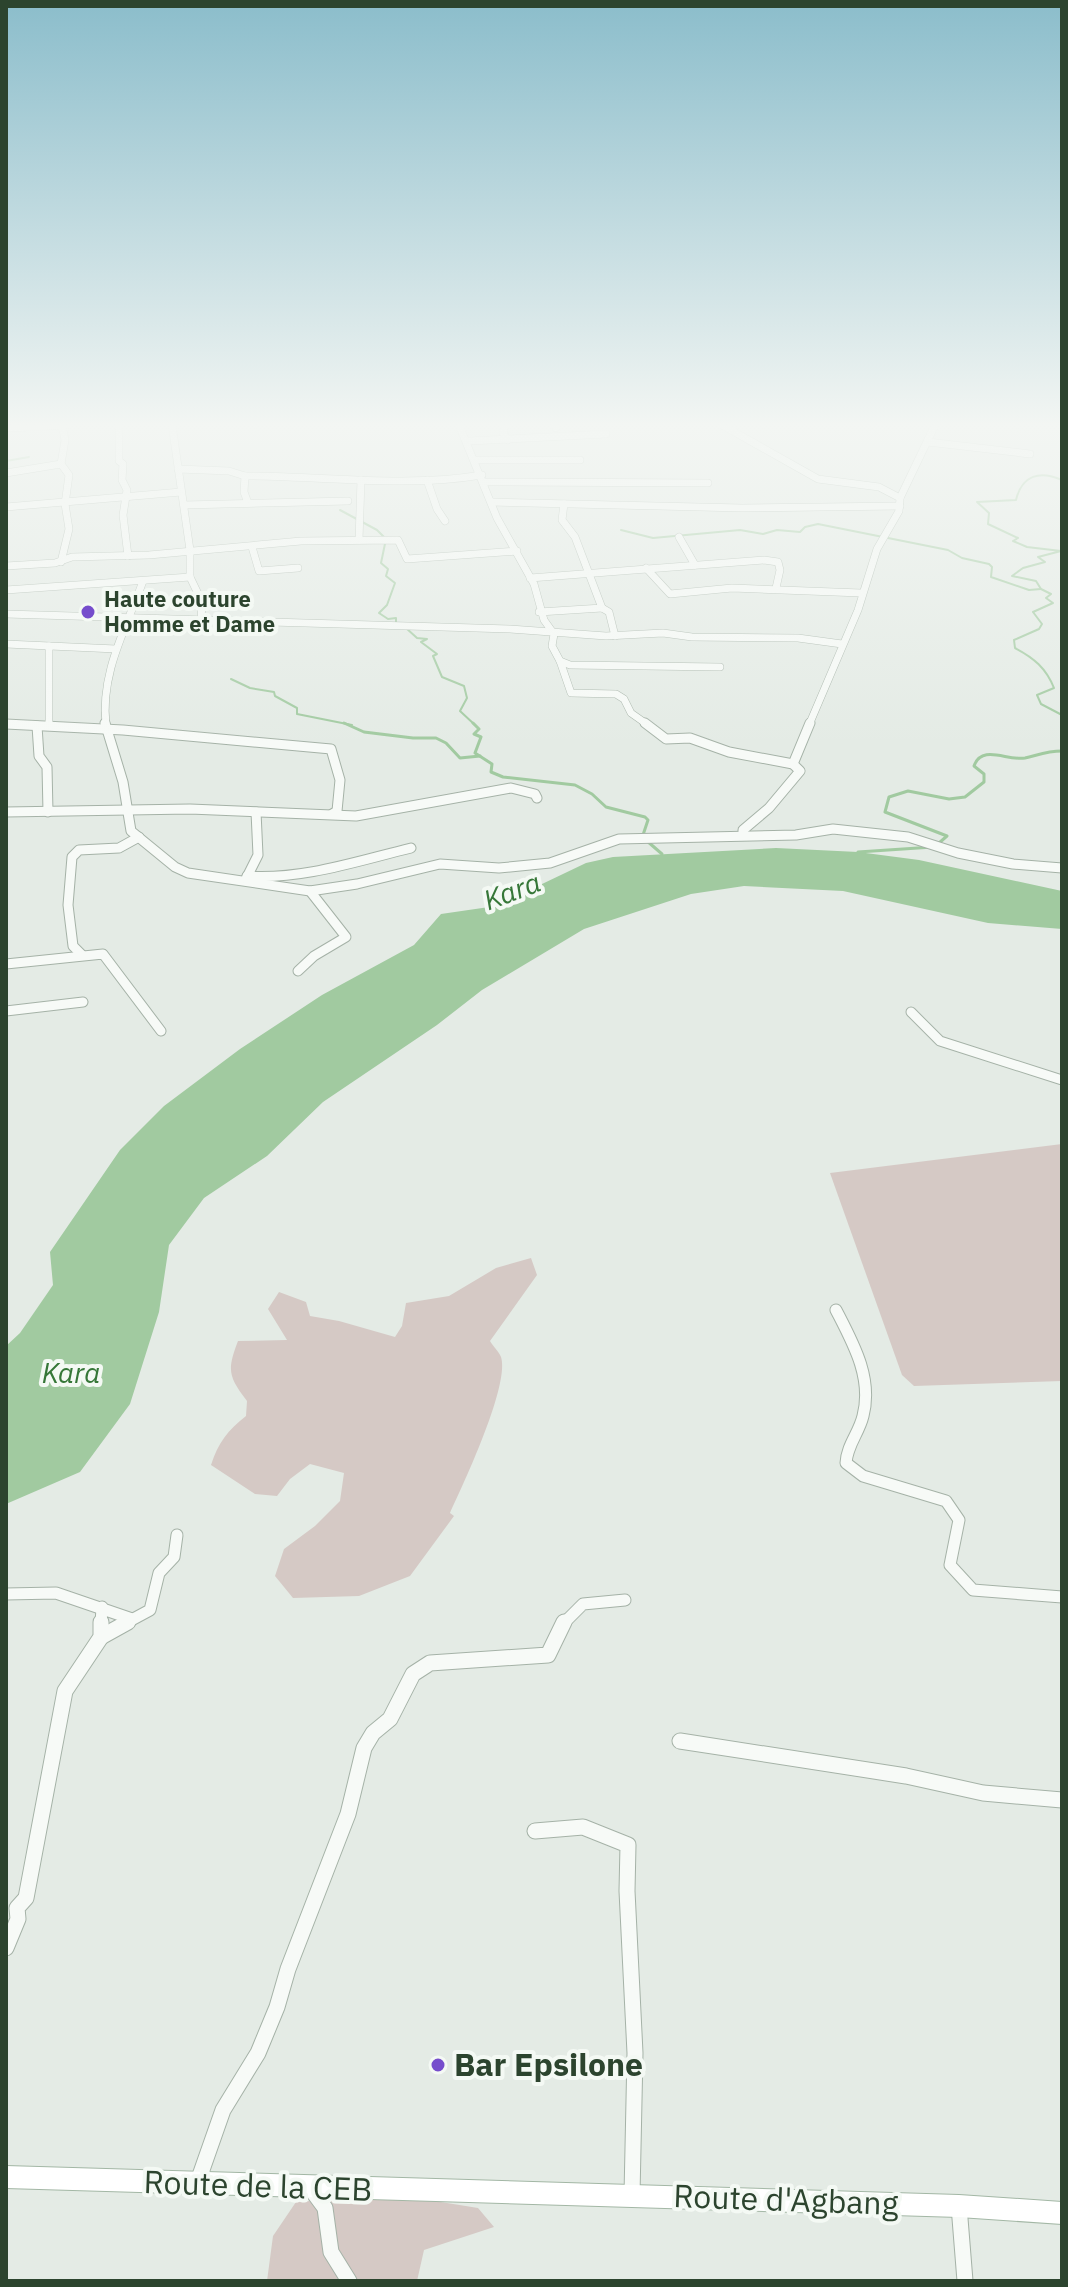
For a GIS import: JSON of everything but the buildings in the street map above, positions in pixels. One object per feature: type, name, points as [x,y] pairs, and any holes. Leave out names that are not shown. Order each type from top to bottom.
[{"type":"main road","name":"Route de la CEB","points":[[6,2177],[509,2193]]},
{"type":"main road","name":"Route d'Agbang","points":[[509,2193],[959,2206],[1062,2213]]},
{"type":"street","points":[[61,562],[68,532]]},
{"type":"street","points":[[125,532],[128,556]]},
{"type":"street","points":[[188,532],[190,577],[202,602],[201,621]]},
{"type":"street","points":[[359,532],[359,540]]},
{"type":"street","points":[[505,532],[536,588],[539,612],[554,634],[552,646],[571,693],[616,694],[624,699],[631,713],[660,736],[690,738],[729,752],[793,764],[800,771],[769,808],[743,830],[743,835]]},
{"type":"street","points":[[572,532],[602,608]]},
{"type":"street","points":[[793,764],[858,610],[861,593],[885,532]]},
{"type":"street","points":[[679,537],[695,565]]},
{"type":"street","points":[[6,566],[61,562],[72,557],[128,556],[301,541],[398,540],[407,559],[517,551]]},
{"type":"street","points":[[252,547],[259,571],[298,568]]},
{"type":"street","points":[[530,578],[741,561],[778,562],[780,570],[776,588]]},
{"type":"street","points":[[646,568],[670,594],[732,588],[861,593]]},
{"type":"street","points":[[6,590],[190,577]]},
{"type":"street","points":[[143,581],[132,618],[116,649],[105,684],[106,730],[124,785],[128,825],[139,837],[175,867],[205,876],[246,879],[302,874],[378,853],[411,848]]},
{"type":"street","points":[[539,612],[602,608],[609,612],[615,636]]},
{"type":"street","points":[[6,614],[550,630],[615,636],[663,633],[692,637],[789,638],[842,644]]},
{"type":"street","points":[[6,644],[116,649]]},
{"type":"street","points":[[49,646],[49,726]]},
{"type":"street","points":[[560,661],[570,665],[720,667]]},
{"type":"street","points":[[6,724],[240,739],[331,749],[339,777],[340,797],[337,811],[332,814]]},
{"type":"street","points":[[37,726],[39,756],[47,767],[48,812]]},
{"type":"street","points":[[6,812],[368,815],[396,807],[511,788],[535,794],[537,798]]},
{"type":"street","points":[[246,879],[258,855],[256,812]]},
{"type":"street","points":[[246,879],[310,891],[357,884],[440,864],[499,868],[550,863],[619,839],[861,830],[908,837],[958,853],[1013,864],[1062,868]]},
{"type":"street","points":[[82,955],[73,946],[68,905],[72,857],[79,850],[119,848],[139,837]]},
{"type":"street","points":[[298,971],[314,956],[346,937],[310,891]]},
{"type":"street","points":[[6,964],[103,954],[161,1031]]},
{"type":"street","points":[[6,1011],[83,1002]]},
{"type":"street","points":[[911,1012],[940,1041],[1062,1080]]},
{"type":"street","points":[[836,1310],[862,1366],[867,1393],[862,1419],[846,1450],[846,1463],[863,1476],[946,1501],[959,1520],[950,1565],[973,1590],[1062,1597]]},
{"type":"street","points":[[6,1948],[18,1919],[17,1908],[26,1898],[65,1691],[101,1637],[150,1610],[159,1573],[174,1557],[177,1535]]},
{"type":"street","points":[[6,1594],[26,1590],[75,1594],[132,1619]]},
{"type":"street","points":[[197,2184],[223,2110],[258,2053],[277,2007],[288,1969],[348,1814],[364,1748],[373,1733],[390,1719],[413,1674],[430,1663],[548,1655],[571,1610],[583,1601],[625,1600]]},
{"type":"street","points":[[101,1637],[102,1607]]},
{"type":"street","points":[[680,1741],[906,1776],[983,1793],[1062,1800]]},
{"type":"street","points":[[535,1831],[578,1824],[602,1831],[628,1845],[625,1883],[632,1969],[635,2101],[632,2195]]},
{"type":"street","points":[[309,2188],[325,2208],[331,2252],[349,2281]]},
{"type":"street","points":[[959,2206],[965,2281]]},
{"type":"shaded area","points":[[1062,1144],[1062,1381],[914,1386],[902,1375],[830,1173]]},
{"type":"shaded area","points":[[531,1258],[537,1275],[490,1341],[501,1357],[499,1389],[484,1435],[450,1513],[454,1516],[410,1576],[359,1596],[293,1598],[275,1576],[284,1549],[315,1526],[340,1501],[344,1473],[310,1464],[290,1479],[277,1496],[255,1494],[211,1465],[224,1438],[246,1416],[247,1401],[231,1372],[238,1341],[287,1340],[268,1309],[279,1292],[306,1302],[310,1316],[395,1337],[402,1326],[406,1303],[449,1296],[496,1268]]},
{"type":"shaded area","points":[[416,2198],[478,2208],[494,2227],[424,2250],[417,2281],[267,2281],[273,2236],[296,2202]]},
{"type":"water","name":"Kara","points":[[776,848],[858,852],[919,860],[1062,891],[1062,929],[988,923],[843,891],[744,886],[691,894],[584,929],[482,990],[437,1025],[323,1102],[267,1156],[204,1198],[169,1245],[159,1312],[130,1404],[80,1472],[6,1504],[6,1346],[20,1333],[53,1285],[50,1252],[120,1150],[164,1106],[240,1049],[322,995],[414,945],[441,914],[496,906],[586,863],[613,857]]},
{"type":"waterway","points":[[379,532],[386,539],[381,563],[388,569],[386,576],[395,583],[387,605],[379,613],[388,619],[396,618],[396,623]]},
{"type":"waterway","points":[[628,532],[653,538],[721,532]]},
{"type":"waterway","points":[[750,532],[771,532]]},
{"type":"waterway","points":[[857,532],[948,550],[962,558],[989,564],[992,567],[991,577],[1029,590],[1041,589]]},
{"type":"waterway","points":[[1005,532],[1018,538],[1013,541],[1027,547],[1061,551],[1038,557],[1045,562],[1023,568],[1012,576],[1036,581],[1041,589]]},
{"type":"waterway","points":[[1041,589],[1051,594],[1046,598],[1053,603],[1033,612],[1042,624],[1039,629],[1014,640],[1015,648],[1039,664],[1054,688],[1037,695],[1041,704],[1062,715]]},
{"type":"waterway","points":[[406,628],[417,638],[427,639],[421,642],[437,654],[433,656],[442,677],[464,686],[467,698],[460,711],[475,725]]},
{"type":"waterway","points":[[231,679],[250,688],[274,692],[275,696],[297,708],[297,714],[346,724]]},
{"type":"waterway","points":[[346,724],[352,725]]},
{"type":"waterway","points":[[346,724],[364,732],[436,738],[446,743],[460,758],[480,756]]},
{"type":"waterway","points":[[475,725],[479,729],[474,734],[481,737],[475,753],[480,756]]},
{"type":"waterway","points":[[939,843],[947,836],[885,812],[889,797],[908,791],[949,799],[965,797],[984,782],[984,774],[974,766],[983,756],[1025,758],[1062,751]]},
{"type":"waterway","points":[[480,756],[492,764],[491,772],[503,777],[575,785],[592,794],[606,807],[645,817],[648,820],[643,835]]},
{"type":"waterway","points":[[647,841],[662,854]]},
{"type":"waterway","points":[[858,852],[933,847]]},
{"type":"place","name":"Haute couture Homme et Dame","points":[[88,612]]},
{"type":"place","name":"Bar Epsilone","points":[[438,2065]]}]
